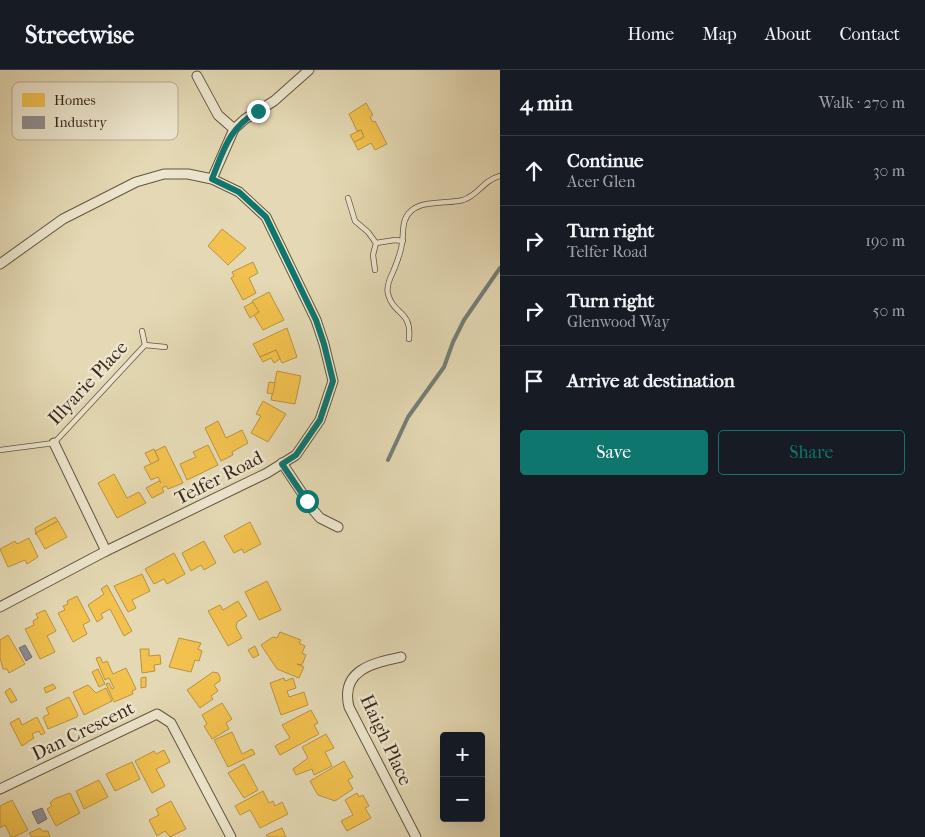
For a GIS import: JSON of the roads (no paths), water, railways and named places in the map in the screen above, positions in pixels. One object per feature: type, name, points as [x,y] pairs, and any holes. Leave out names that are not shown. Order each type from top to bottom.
[{"type":"street","points":[[212,179],[234,129],[245,119],[274,101],[309,70]]},
{"type":"street","points":[[197,76],[218,115],[234,129]]},
{"type":"street","name":"Telfer Road","points":[[0,264],[63,219],[136,182],[164,174],[188,174],[212,179],[239,192],[266,217],[316,320],[333,381],[320,420],[296,455],[198,507],[106,551],[0,608]]},
{"type":"street","name":"Illyarie Place","points":[[54,443],[106,551]]},
{"type":"street","points":[[282,464],[320,518],[338,527]]},
{"type":"street","name":"Haigh Place","points":[[401,657],[364,668],[355,676],[346,695],[349,707],[416,837]]},
{"type":"street","name":"Dan Crescent","points":[[0,789],[157,714],[171,723],[231,837]]},
{"type":"lane","points":[[410,340],[411,326],[404,313],[394,307],[388,293],[403,241],[403,224],[412,209],[419,206],[464,200],[480,189],[487,180],[500,176]]},
{"type":"lane","points":[[348,198],[356,221],[376,243]]},
{"type":"lane","points":[[376,243],[395,240],[403,241]]},
{"type":"lane","points":[[375,270],[373,255],[376,243]]},
{"type":"lane","name":"Illyarie Place","points":[[142,331],[145,345]]},
{"type":"lane","name":"Illyarie Place","points":[[145,345],[165,347]]},
{"type":"lane","name":"Illyarie Place","points":[[0,450],[54,443],[145,345]]},
{"type":"waterway","points":[[388,460],[408,417],[444,367],[453,342],[464,320],[500,268]]}]
